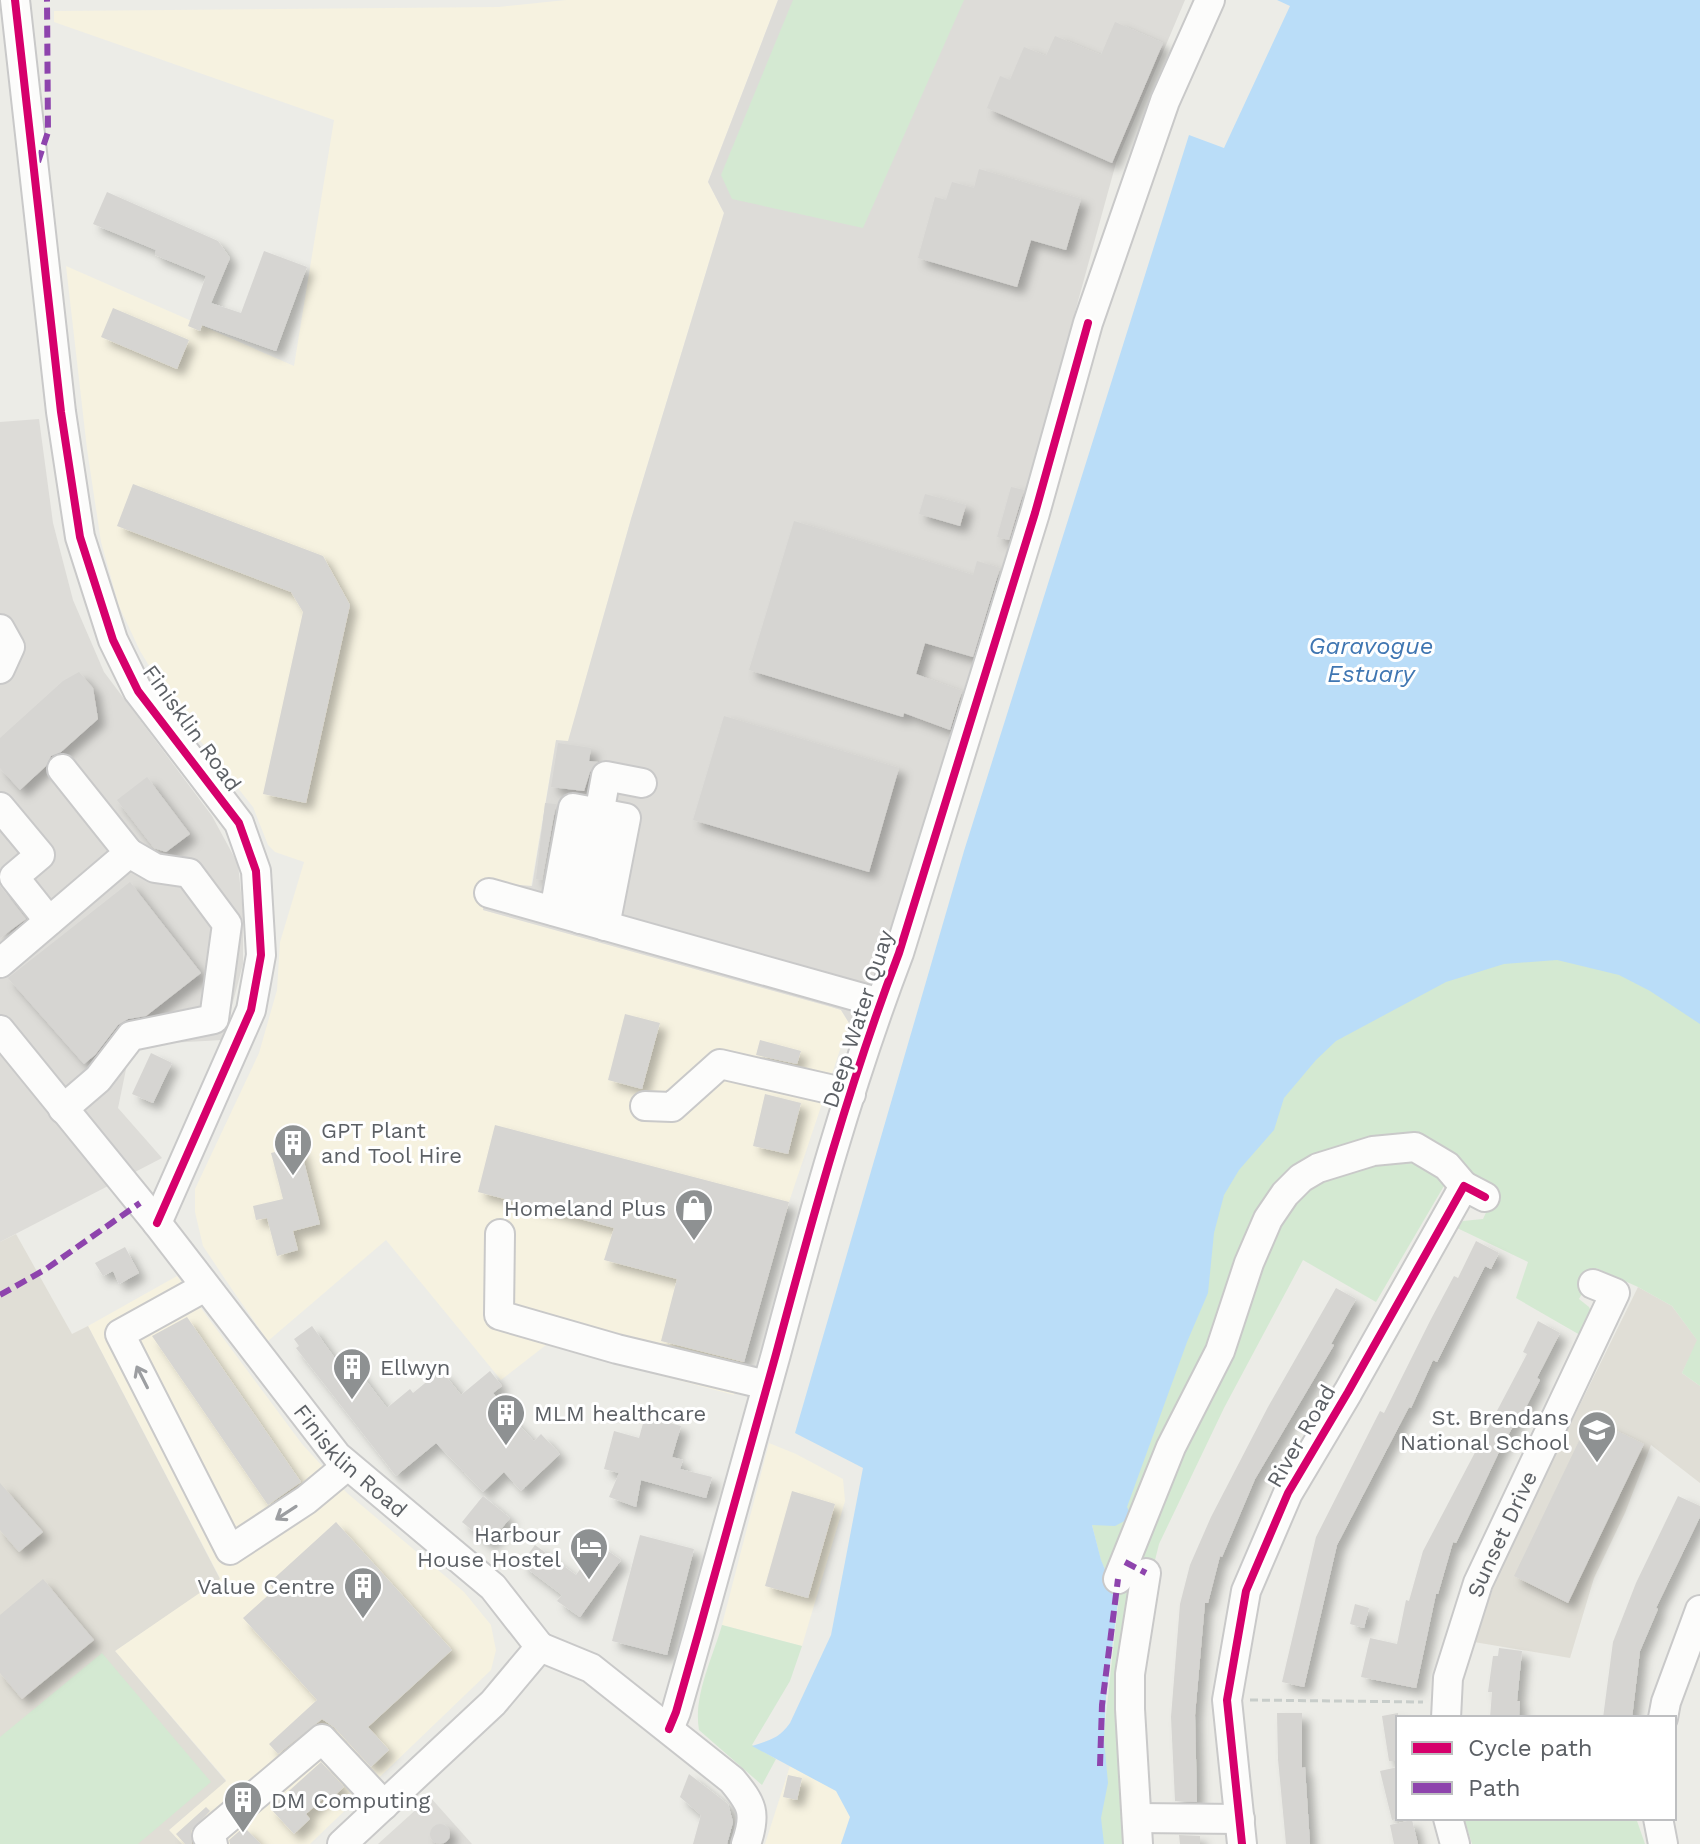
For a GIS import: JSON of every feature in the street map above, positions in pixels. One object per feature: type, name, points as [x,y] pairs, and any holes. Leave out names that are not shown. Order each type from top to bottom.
[{"type":"street","name":"Deep Water Quay","points":[[669,1729],[680,1699],[808,1234],[1030,529],[1088,323],[1165,101],[1210,0]]},
{"type":"street","name":"Finisklin Road","points":[[11,13],[80,537],[113,640],[138,691],[239,823],[256,871],[261,955],[251,1010],[157,1223]]},
{"type":"street","points":[[0,629],[10,647],[0,669]]},
{"type":"street","points":[[62,769],[129,853],[155,868],[189,873],[227,924],[214,1019],[131,1036],[98,1079],[63,1109]]},
{"type":"street","points":[[600,812],[606,776],[642,783]]},
{"type":"street","points":[[0,807],[40,855],[14,877],[49,921]]},
{"type":"street","points":[[573,808],[626,818],[580,918],[573,808]]},
{"type":"street","points":[[0,963],[129,853]]},
{"type":"street","points":[[489,893],[880,1003]]},
{"type":"street","name":"Finisklin Road","points":[[0,1030],[157,1223],[347,1466],[493,1587],[540,1647]]},
{"type":"street","points":[[645,1106],[672,1107],[720,1064],[851,1094]]},
{"type":"street","name":"River Road","points":[[1118,1579],[1171,1447],[1220,1351],[1249,1263],[1268,1219],[1285,1194],[1301,1178],[1318,1168],[1373,1151],[1415,1147],[1447,1166],[1474,1191],[1288,1493],[1246,1591],[1227,1700],[1241,1831]]},
{"type":"street","points":[[500,1234],[499,1315],[617,1349],[767,1385]]},
{"type":"street","name":"Sunset Drive","points":[[1446,1710],[1448,1678],[1478,1583],[1615,1293],[1593,1284]]},
{"type":"street","points":[[205,1287],[120,1334],[230,1550],[306,1500],[347,1466]]},
{"type":"street","points":[[1146,1573],[1130,1674],[1138,1831],[1241,1831]]},
{"type":"street","points":[[1663,1716],[1700,1610]]},
{"type":"street","points":[[342,1844],[493,1703],[540,1647],[591,1668],[732,1780],[747,1797],[754,1814],[746,1844]]},
{"type":"street","points":[[213,1844],[207,1836],[322,1739],[384,1805]]},
{"type":"street","points":[[1449,1820],[1455,1844]]},
{"type":"street","points":[[1658,1820],[1663,1844]]},
{"type":"path","points":[[1227,1700],[1446,1710]]},
{"type":"shaded area","points":[[566,0],[778,0],[708,182],[724,213],[631,519],[568,742],[556,741],[531,887],[483,910],[841,1010],[849,1023],[789,1202],[734,1395],[546,1345],[501,1380],[386,1240],[268,1341],[229,1285],[203,1246],[195,1212],[195,1189],[259,1053],[277,990],[280,942],[304,862],[275,852],[268,845],[253,807],[179,714],[140,651],[119,606],[101,542],[87,449],[66,266],[294,366],[334,120],[54,22],[54,11],[499,7]]},
{"type":"shaded area","points":[[778,0],[1185,0],[1116,163],[1012,541],[951,730],[913,862],[870,987],[849,1023],[841,1010],[483,910],[486,882],[532,886],[556,740],[568,741],[631,519],[724,213],[708,182]]},
{"type":"shaded area","points":[[39,419],[53,523],[73,600],[104,672],[212,816],[238,864],[243,912],[243,964],[223,1040],[131,1045],[118,1108],[162,1158],[0,1242],[0,422]]},
{"type":"shaded area","points":[[16,1234],[72,1334],[88,1326],[220,1579],[115,1651],[226,1781],[169,1830],[182,1844],[0,1844],[0,1242]]},
{"type":"shaded area","points":[[177,1276],[302,1444],[347,1493],[464,1592],[491,1625],[496,1650],[491,1670],[310,1844],[182,1844],[169,1830],[226,1780],[115,1651],[220,1578],[88,1326]]},
{"type":"shaded area","name":"St. Brendans National School","points":[[1638,1287],[1672,1306],[1698,1341],[1682,1373],[1700,1386],[1700,1483],[1651,1445],[1625,1513],[1594,1578],[1570,1658],[1474,1642],[1502,1563]]},
{"type":"shaded area","points":[[769,1443],[843,1479],[845,1501],[802,1646],[722,1625]]},
{"type":"shaded area","points":[[790,1766],[837,1791],[850,1817],[841,1844],[765,1844]]},
{"type":"shaded area","points":[[430,1797],[472,1844],[378,1844]]},
{"type":"green space","points":[[793,0],[964,0],[863,228],[732,199],[721,175]]},
{"type":"green space","points":[[1700,0],[1700,1386],[1682,1373],[1697,1340],[1672,1306],[1638,1287],[1596,1268],[1579,1299],[1593,1315],[1580,1335],[1516,1298],[1528,1262],[1455,1227],[1463,1221],[1483,1219],[1497,1189],[1455,1167],[1376,1302],[1303,1260],[1224,1408],[1159,1544],[1142,1613],[1143,1844],[1092,1844],[1121,1577],[1106,1572],[1092,1525]]},
{"type":"green space","points":[[722,1625],[802,1646],[790,1681],[752,1745],[776,1759],[762,1785],[699,1730],[701,1690]]},
{"type":"green space","points":[[102,1653],[211,1782],[138,1844],[0,1844],[0,1737]]},
{"type":"green space","points":[[1465,1820],[1637,1820],[1645,1844],[1472,1844]]},
{"type":"water","name":"Garavogue Estuary","points":[[1277,0],[1700,0],[1700,1024],[1619,975],[1557,960],[1504,964],[1446,982],[1336,1041],[1316,1060],[1284,1098],[1274,1130],[1239,1170],[1224,1195],[1214,1233],[1208,1293],[1127,1507],[1132,1517],[1115,1526],[1092,1525],[1106,1572],[1121,1577],[1106,1697],[1104,1740],[1108,1783],[1101,1818],[1104,1844],[841,1844],[850,1817],[836,1791],[752,1746],[778,1736],[790,1723],[831,1635],[863,1468],[795,1433],[964,851],[1189,135],[1224,148],[1290,6]]},
{"type":"building","points":[[1115,22],[1163,43],[1112,163],[987,108],[1000,76],[1010,80],[1024,47],[1046,56],[1055,36],[1101,55]]},
{"type":"building","points":[[979,169],[1081,199],[1066,250],[1031,240],[1017,287],[918,258],[935,197],[946,200],[952,182],[974,188]]},
{"type":"building","points":[[107,192],[218,241],[230,258],[211,303],[241,313],[264,251],[307,267],[276,351],[202,325],[200,331],[188,326],[206,276],[155,255],[156,250],[93,224]]},
{"type":"building","points":[[113,308],[189,340],[177,369],[101,337]]},
{"type":"building","points":[[133,484],[323,556],[350,605],[306,803],[263,794],[303,612],[291,592],[117,526]]},
{"type":"building","points":[[1011,487],[1024,490],[1009,540],[997,537]]},
{"type":"building","points":[[925,494],[966,505],[960,526],[919,514]]},
{"type":"building","points":[[794,521],[973,575],[977,561],[1000,568],[973,657],[925,643],[916,674],[962,691],[950,730],[904,713],[903,717],[749,670]]},
{"type":"building","points":[[79,672],[93,688],[98,719],[61,752],[51,756],[46,766],[20,790],[0,768],[0,738],[63,681]]},
{"type":"building","points":[[724,716],[899,768],[869,872],[693,820]]},
{"type":"building","points":[[558,743],[591,748],[589,761],[598,762],[590,772],[584,791],[551,787]]},
{"type":"building","points":[[147,777],[190,834],[166,852],[154,848],[117,800]]},
{"type":"building","points":[[545,803],[556,804],[542,880],[536,879]]},
{"type":"building","points":[[130,882],[201,973],[146,1016],[128,1019],[118,1025],[84,1064],[8,978]]},
{"type":"building","points":[[0,886],[26,919],[0,938]]},
{"type":"building","points":[[625,1014],[660,1023],[642,1089],[608,1080]]},
{"type":"building","points":[[760,1040],[801,1051],[797,1064],[756,1055]]},
{"type":"building","points":[[151,1053],[172,1063],[153,1103],[132,1094]]},
{"type":"building","points":[[765,1094],[801,1103],[788,1154],[753,1146]]},
{"type":"building","name":"Homeland Plus","points":[[495,1125],[789,1202],[744,1362],[661,1341],[677,1279],[604,1260],[614,1228],[478,1192]]},
{"type":"building","name":"GPT Plant and Tool Hire","points":[[300,1146],[320,1224],[293,1231],[298,1250],[277,1256],[267,1218],[256,1220],[253,1206],[283,1199],[271,1153]]},
{"type":"building","points":[[1476,1241],[1499,1253],[1491,1269],[1485,1266],[1437,1362],[1433,1360],[1411,1408],[1337,1545],[1304,1687],[1282,1682],[1316,1537],[1380,1411],[1384,1413],[1454,1276],[1458,1278]]},
{"type":"building","points":[[125,1247],[139,1273],[119,1284],[113,1271],[103,1276],[95,1263]]},
{"type":"building","points":[[1336,1288],[1356,1299],[1331,1344],[1334,1345],[1255,1479],[1220,1556],[1208,1603],[1205,1603],[1195,1715],[1197,1802],[1175,1801],[1171,1717],[1180,1604],[1190,1565],[1211,1517],[1268,1407]]},
{"type":"building","points":[[187,1317],[301,1482],[268,1505],[152,1336]]},
{"type":"building","points":[[1538,1321],[1560,1333],[1537,1378],[1540,1380],[1499,1452],[1456,1543],[1453,1542],[1436,1594],[1416,1688],[1361,1677],[1370,1638],[1397,1644],[1406,1600],[1409,1601],[1423,1551],[1527,1354],[1523,1352]]},
{"type":"building","points":[[312,1326],[339,1364],[348,1357],[387,1408],[410,1389],[413,1393],[441,1370],[461,1395],[490,1371],[502,1386],[493,1393],[499,1404],[534,1441],[541,1434],[560,1454],[521,1491],[504,1472],[483,1492],[436,1443],[396,1476],[296,1348],[299,1346],[294,1339]]},
{"type":"building","points":[[645,1416],[681,1426],[672,1457],[683,1460],[680,1469],[712,1477],[706,1498],[641,1480],[636,1507],[609,1497],[619,1473],[604,1469],[614,1431],[639,1438]]},
{"type":"building","points":[[1590,1418],[1644,1444],[1568,1603],[1514,1576]]},
{"type":"building","points":[[0,1483],[43,1532],[19,1552],[0,1530]]},
{"type":"building","points":[[792,1491],[835,1504],[808,1598],[765,1586]]},
{"type":"building","points":[[483,1496],[510,1518],[489,1544],[462,1522]]},
{"type":"building","points":[[1678,1496],[1700,1506],[1700,1517],[1656,1608],[1640,1651],[1632,1716],[1603,1716],[1613,1642],[1636,1583]]},
{"type":"building","name":"Value Centre","points":[[336,1522],[452,1650],[368,1727],[389,1750],[371,1767],[334,1727],[322,1719],[278,1754],[269,1744],[317,1700],[243,1618],[274,1590],[269,1583]]},
{"type":"building","points":[[640,1535],[694,1549],[667,1655],[612,1641]]},
{"type":"building","name":"Harbour House Hostel","points":[[598,1544],[621,1560],[580,1617],[557,1601],[562,1595],[521,1564],[535,1545],[576,1575]]},
{"type":"building","points":[[43,1579],[94,1640],[22,1699],[0,1673],[0,1615]]},
{"type":"building","points":[[1355,1604],[1369,1608],[1364,1628],[1350,1624]]},
{"type":"building","points":[[1499,1648],[1522,1651],[1517,1701],[1520,1701],[1519,1716],[1490,1716],[1492,1692],[1488,1692],[1493,1656],[1498,1656]]},
{"type":"building","points":[[1277,1713],[1302,1713],[1302,1768],[1305,1767],[1310,1844],[1286,1844]]},
{"type":"building","points":[[1398,1713],[1396,1761],[1389,1761],[1382,1716]]},
{"type":"building","points":[[321,1762],[344,1787],[331,1799],[327,1795],[306,1814],[310,1819],[294,1834],[270,1808]]},
{"type":"building","points":[[1396,1767],[1396,1819],[1392,1820],[1380,1771]]},
{"type":"building","points":[[689,1774],[728,1804],[733,1822],[727,1844],[693,1844],[701,1815],[680,1797]]},
{"type":"building","points":[[788,1775],[802,1778],[797,1800],[783,1797]]},
{"type":"building","points":[[206,1807],[210,1811],[191,1831],[192,1844],[185,1844],[176,1834]]},
{"type":"building","points":[[1412,1820],[1418,1844],[1394,1844],[1390,1825]]},
{"type":"building","points":[[440,1824],[447,1827],[450,1834],[447,1841],[440,1844],[433,1841],[430,1834],[433,1827]]},
{"type":"building","name":"DM Computing","points":[[244,1827],[261,1844],[230,1844],[229,1840]]},
{"type":"building","points":[[1179,1835],[1200,1836],[1200,1844],[1180,1844]]},
{"type":"marked path","points":[[38,162],[48,132],[47,0]]},
{"type":"marked path","points":[[0,1295],[46,1269],[140,1203]]},
{"type":"marked path","points":[[1125,1562],[1146,1573]]},
{"type":"marked path","points":[[1100,1766],[1102,1705],[1118,1579]]},
{"type":"cycle path","points":[[15,0],[61,412],[80,537],[113,640],[138,691],[239,823],[256,871],[261,955],[251,1010],[157,1223]]},
{"type":"cycle path","points":[[669,1729],[832,1152],[899,953],[1035,513],[1088,323]]},
{"type":"cycle path","points":[[1242,1844],[1227,1700],[1246,1591],[1288,1493],[1464,1186],[1485,1197]]},
{"type":"place","name":"GPT Plant and Tool Hire","points":[[293,1177]]},
{"type":"place","name":"Homeland Plus","points":[[694,1242]]},
{"type":"place","name":"Ellwyn","points":[[352,1401]]},
{"type":"place","name":"MLM healthcare","points":[[506,1447]]},
{"type":"place","name":"St. Brendans National School","points":[[1597,1464]]},
{"type":"place","name":"Harbour House Hostel","points":[[589,1581]]},
{"type":"place","name":"Value Centre","points":[[363,1620]]},
{"type":"place","name":"DM Computing","points":[[243,1834]]}]
